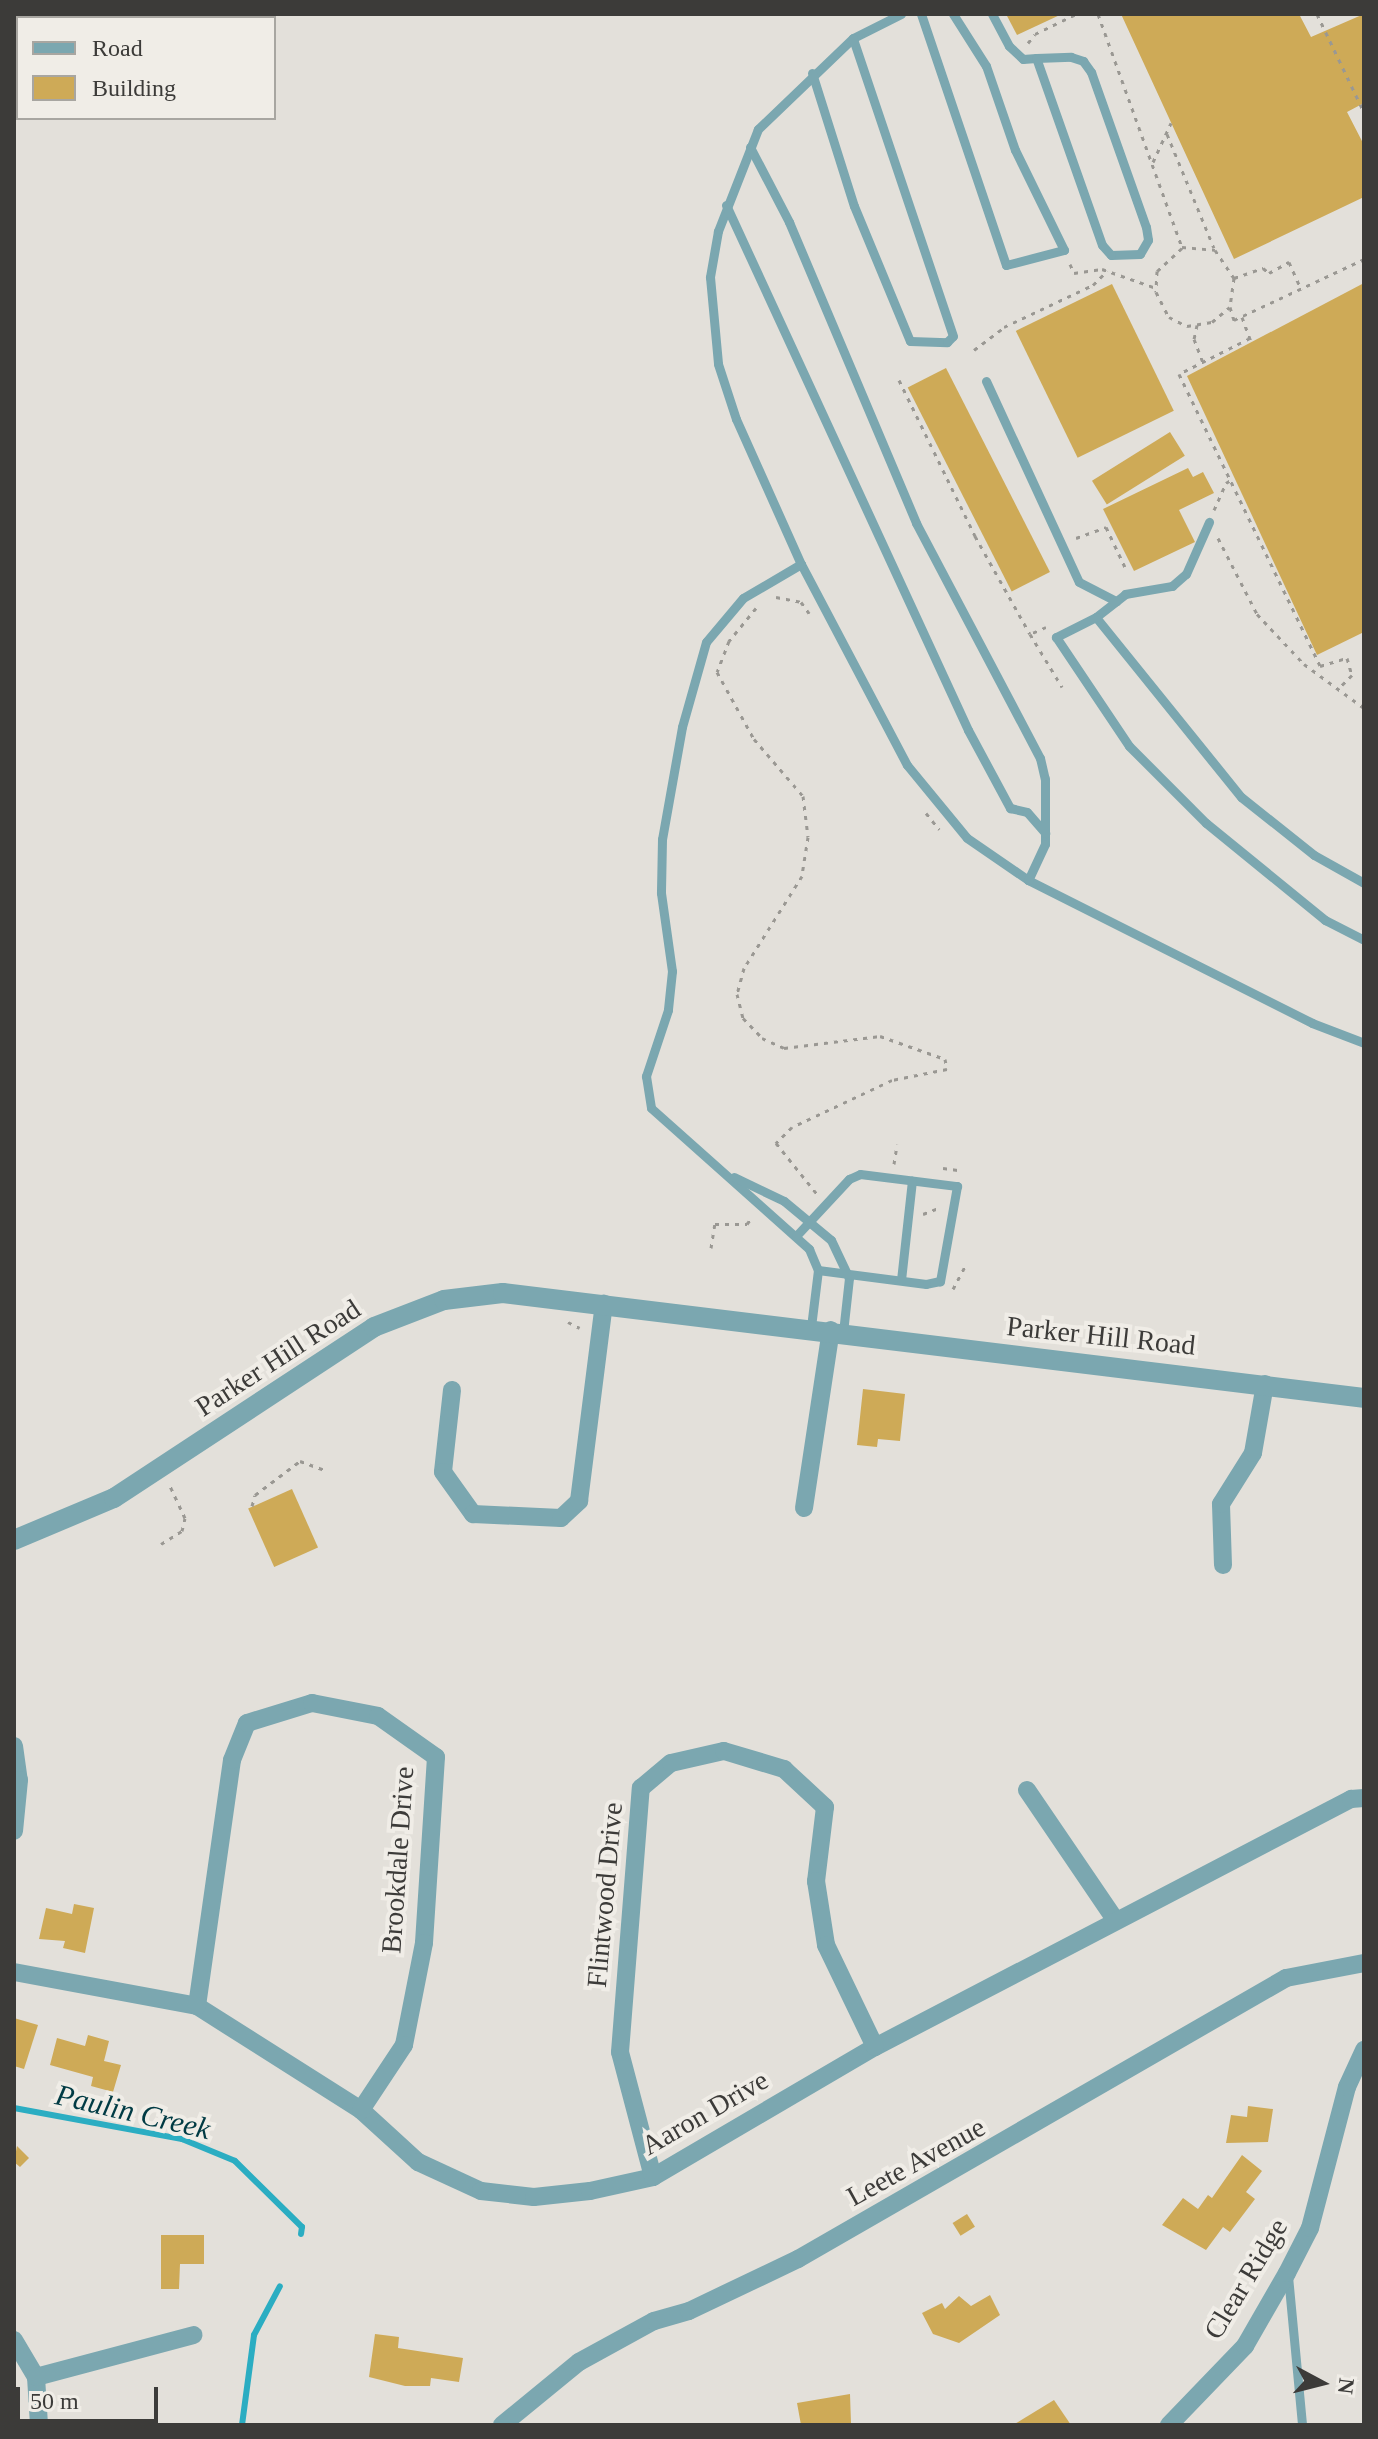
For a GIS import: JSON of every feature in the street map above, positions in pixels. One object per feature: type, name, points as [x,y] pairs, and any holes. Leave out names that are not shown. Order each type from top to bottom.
[{"type":"street","name":"Parker Hill Road","points":[[14,1540],[114,1498],[374,1327],[444,1300],[503,1293],[828,1330],[1364,1398]]},
{"type":"street","points":[[452,1390],[443,1472],[473,1514],[561,1518],[579,1501],[604,1304]]},
{"type":"street","points":[[804,1508],[828,1330]]},
{"type":"street","points":[[1223,1565],[1221,1504],[1253,1453],[1265,1384]]},
{"type":"street","name":"Brookdale Drive","points":[[197,2006],[232,1760],[247,1723],[312,1703],[378,1716],[436,1757],[424,1943],[404,2045],[361,2110]]},
{"type":"street","points":[[14,1746],[19,1780],[14,1831]]},
{"type":"street","name":"Flintwood Drive","points":[[653,2177],[620,2052],[641,1788],[671,1763],[724,1751],[784,1769],[825,1807],[816,1881],[826,1945],[875,2047]]},
{"type":"street","points":[[1027,1790],[1116,1921]]},
{"type":"street","name":"Aaron Drive","points":[[14,1972],[197,2006],[361,2110],[418,2162],[481,2191],[534,2197],[653,2177],[875,2047],[1351,1799],[1364,1798]]},
{"type":"street","name":"Leete Avenue","points":[[502,2425],[579,2362],[654,2321],[689,2311],[798,2259],[1286,1978],[1364,1963]]},
{"type":"street","name":"Clear Ridge","points":[[1169,2425],[1245,2346],[1287,2273],[1310,2228],[1347,2087],[1364,2050]]},
{"type":"street","points":[[36,2377],[194,2335]]},
{"type":"street","points":[[14,2340],[36,2377],[39,2425]]},
{"type":"lane","points":[[901,14],[853,38],[812,73],[758,129],[726,205],[710,277],[718,364],[736,419],[801,564],[914,775],[967,838],[1028,880],[1312,1023],[1364,1043]]},
{"type":"lane","points":[[921,14],[1006,265],[1064,250],[1015,150],[983,60],[953,14]]},
{"type":"lane","points":[[992,14],[1014,52],[1036,58],[1071,57],[1083,61],[1091,72],[1146,227],[1148,240],[1140,254],[1124,258],[1102,245],[1036,58]]},
{"type":"lane","points":[[812,73],[854,206],[910,341],[947,342],[953,336],[853,38]]},
{"type":"lane","points":[[750,147],[789,222],[916,523],[1040,758],[1045,833],[1028,880]]},
{"type":"lane","points":[[726,205],[968,730],[1010,808],[1027,812],[1045,833]]},
{"type":"lane","points":[[986,381],[1079,582],[1116,601]]},
{"type":"lane","points":[[1209,522],[1186,574],[1172,586],[1125,594],[1096,617],[1056,637],[1129,746],[1221,837],[1325,920],[1364,940]]},
{"type":"lane","points":[[801,564],[743,598],[706,642],[682,727],[662,839],[661,893],[672,971],[668,1010],[646,1076],[651,1108],[728,1174],[759,1208],[796,1236],[818,1270],[828,1330]]},
{"type":"lane","points":[[1096,617],[1241,797],[1314,855],[1364,883]]},
{"type":"lane","points":[[728,1174],[784,1201],[831,1240],[847,1274],[828,1330]]},
{"type":"lane","points":[[796,1236],[826,1202],[860,1174],[957,1186],[940,1281],[901,1280],[818,1270]]},
{"type":"lane","points":[[901,1280],[912,1181]]},
{"type":"lane","points":[[1287,2273],[1302,2425]]},
{"type":"path","points":[[1026,46],[1035,34],[1076,14]]},
{"type":"path","points":[[1098,14],[1182,247]]},
{"type":"path","points":[[1317,14],[1364,112]]},
{"type":"path","points":[[1153,162],[1171,123]]},
{"type":"path","points":[[1167,134],[1215,250],[1234,278],[1230,307],[1234,320],[1364,259]]},
{"type":"path","points":[[1215,250],[1182,247],[1157,271],[1156,288],[1169,317],[1197,325],[1212,322],[1230,307]]},
{"type":"path","points":[[1064,250],[1074,273],[1107,271],[1156,288]]},
{"type":"path","points":[[1234,278],[1263,268],[1269,273],[1289,262],[1301,289]]},
{"type":"path","points":[[974,350],[1004,327],[1093,285],[1107,271]]},
{"type":"path","points":[[1242,317],[1250,340],[1202,360],[1179,374],[1228,482],[1320,666],[1347,658],[1352,675],[1337,690]]},
{"type":"path","points":[[1197,325],[1194,339],[1205,367]]},
{"type":"path","points":[[899,380],[975,536],[1030,634]]},
{"type":"path","points":[[1234,478],[1228,482],[1209,522],[1257,614],[1337,690],[1364,708]]},
{"type":"path","points":[[1061,543],[1106,527],[1125,567]]},
{"type":"path","points":[[810,615],[788,596],[763,601],[729,641],[717,672],[754,739],[803,796],[808,837],[802,876],[744,968],[737,994],[743,1018],[762,1038],[784,1048],[880,1036],[945,1059],[947,1069],[892,1080],[792,1127],[776,1143],[826,1202]]},
{"type":"path","points":[[925,812],[944,833]]},
{"type":"path","points":[[892,1178],[897,1144]]},
{"type":"path","points":[[907,1219],[942,1207]]},
{"type":"path","points":[[711,1248],[715,1224],[747,1224],[759,1208]]},
{"type":"path","points":[[566,1321],[580,1328]]},
{"type":"path","points":[[252,1506],[255,1495],[300,1461],[325,1470]]},
{"type":"path","points":[[155,1488],[179,1472]]},
{"type":"path","points":[[161,1544],[182,1531],[185,1518],[168,1480]]},
{"type":"building","points":[[1006,14],[1062,14],[1017,35]]},
{"type":"building","points":[[1121,14],[1299,14],[1311,37],[1364,14],[1364,103],[1347,112],[1364,145],[1364,197],[1234,259]]},
{"type":"building","points":[[1364,283],[1364,632],[1317,655],[1187,376]]},
{"type":"building","points":[[1112,284],[1174,411],[1078,458],[1016,331]]},
{"type":"building","points":[[946,368],[1050,572],[1012,592],[908,388]]},
{"type":"building","points":[[1170,432],[1185,456],[1107,504],[1092,481]]},
{"type":"building","points":[[1188,468],[1193,477],[1203,472],[1214,493],[1179,510],[1195,542],[1134,571],[1103,509]]},
{"type":"building","points":[[863,1389],[905,1394],[900,1441],[878,1439],[877,1447],[857,1445]]},
{"type":"building","points":[[292,1489],[318,1547],[274,1567],[248,1509]]},
{"type":"building","points":[[74,1904],[94,1908],[85,1953],[63,1948],[65,1941],[39,1939],[46,1908],[72,1914]]},
{"type":"building","points":[[14,2018],[38,2025],[24,2069],[14,2066]]},
{"type":"building","points":[[88,2035],[109,2041],[104,2061],[121,2065],[113,2092],[91,2086],[93,2077],[50,2065],[57,2038],[85,2046]]},
{"type":"building","points":[[1248,2106],[1273,2109],[1268,2142],[1226,2143],[1231,2115],[1247,2117]]},
{"type":"building","points":[[17,2146],[29,2158],[20,2167],[14,2162]]},
{"type":"building","points":[[1242,2155],[1262,2171],[1246,2192],[1255,2199],[1230,2232],[1223,2227],[1206,2250],[1162,2225],[1183,2198],[1198,2209],[1208,2195],[1212,2198]]},
{"type":"building","points":[[967,2214],[975,2227],[961,2236],[953,2223]]},
{"type":"building","points":[[161,2235],[204,2235],[204,2264],[180,2264],[179,2289],[161,2289]]},
{"type":"building","points":[[990,2295],[1000,2315],[959,2343],[933,2334],[922,2313],[942,2303],[945,2309],[959,2296],[971,2306]]},
{"type":"building","points":[[375,2334],[399,2337],[398,2348],[463,2358],[459,2382],[431,2378],[430,2386],[405,2386],[369,2377]]},
{"type":"building","points":[[850,2394],[851,2423],[860,2425],[801,2425],[797,2403]]},
{"type":"building","points":[[1054,2400],[1071,2425],[1013,2425]]},
{"type":"waterway","name":"Paulin Creek","points":[[14,2108],[182,2139],[235,2161],[302,2227],[301,2234]]},
{"type":"waterway","name":"Paulin Creek","points":[[242,2425],[254,2335],[280,2286]]}]
